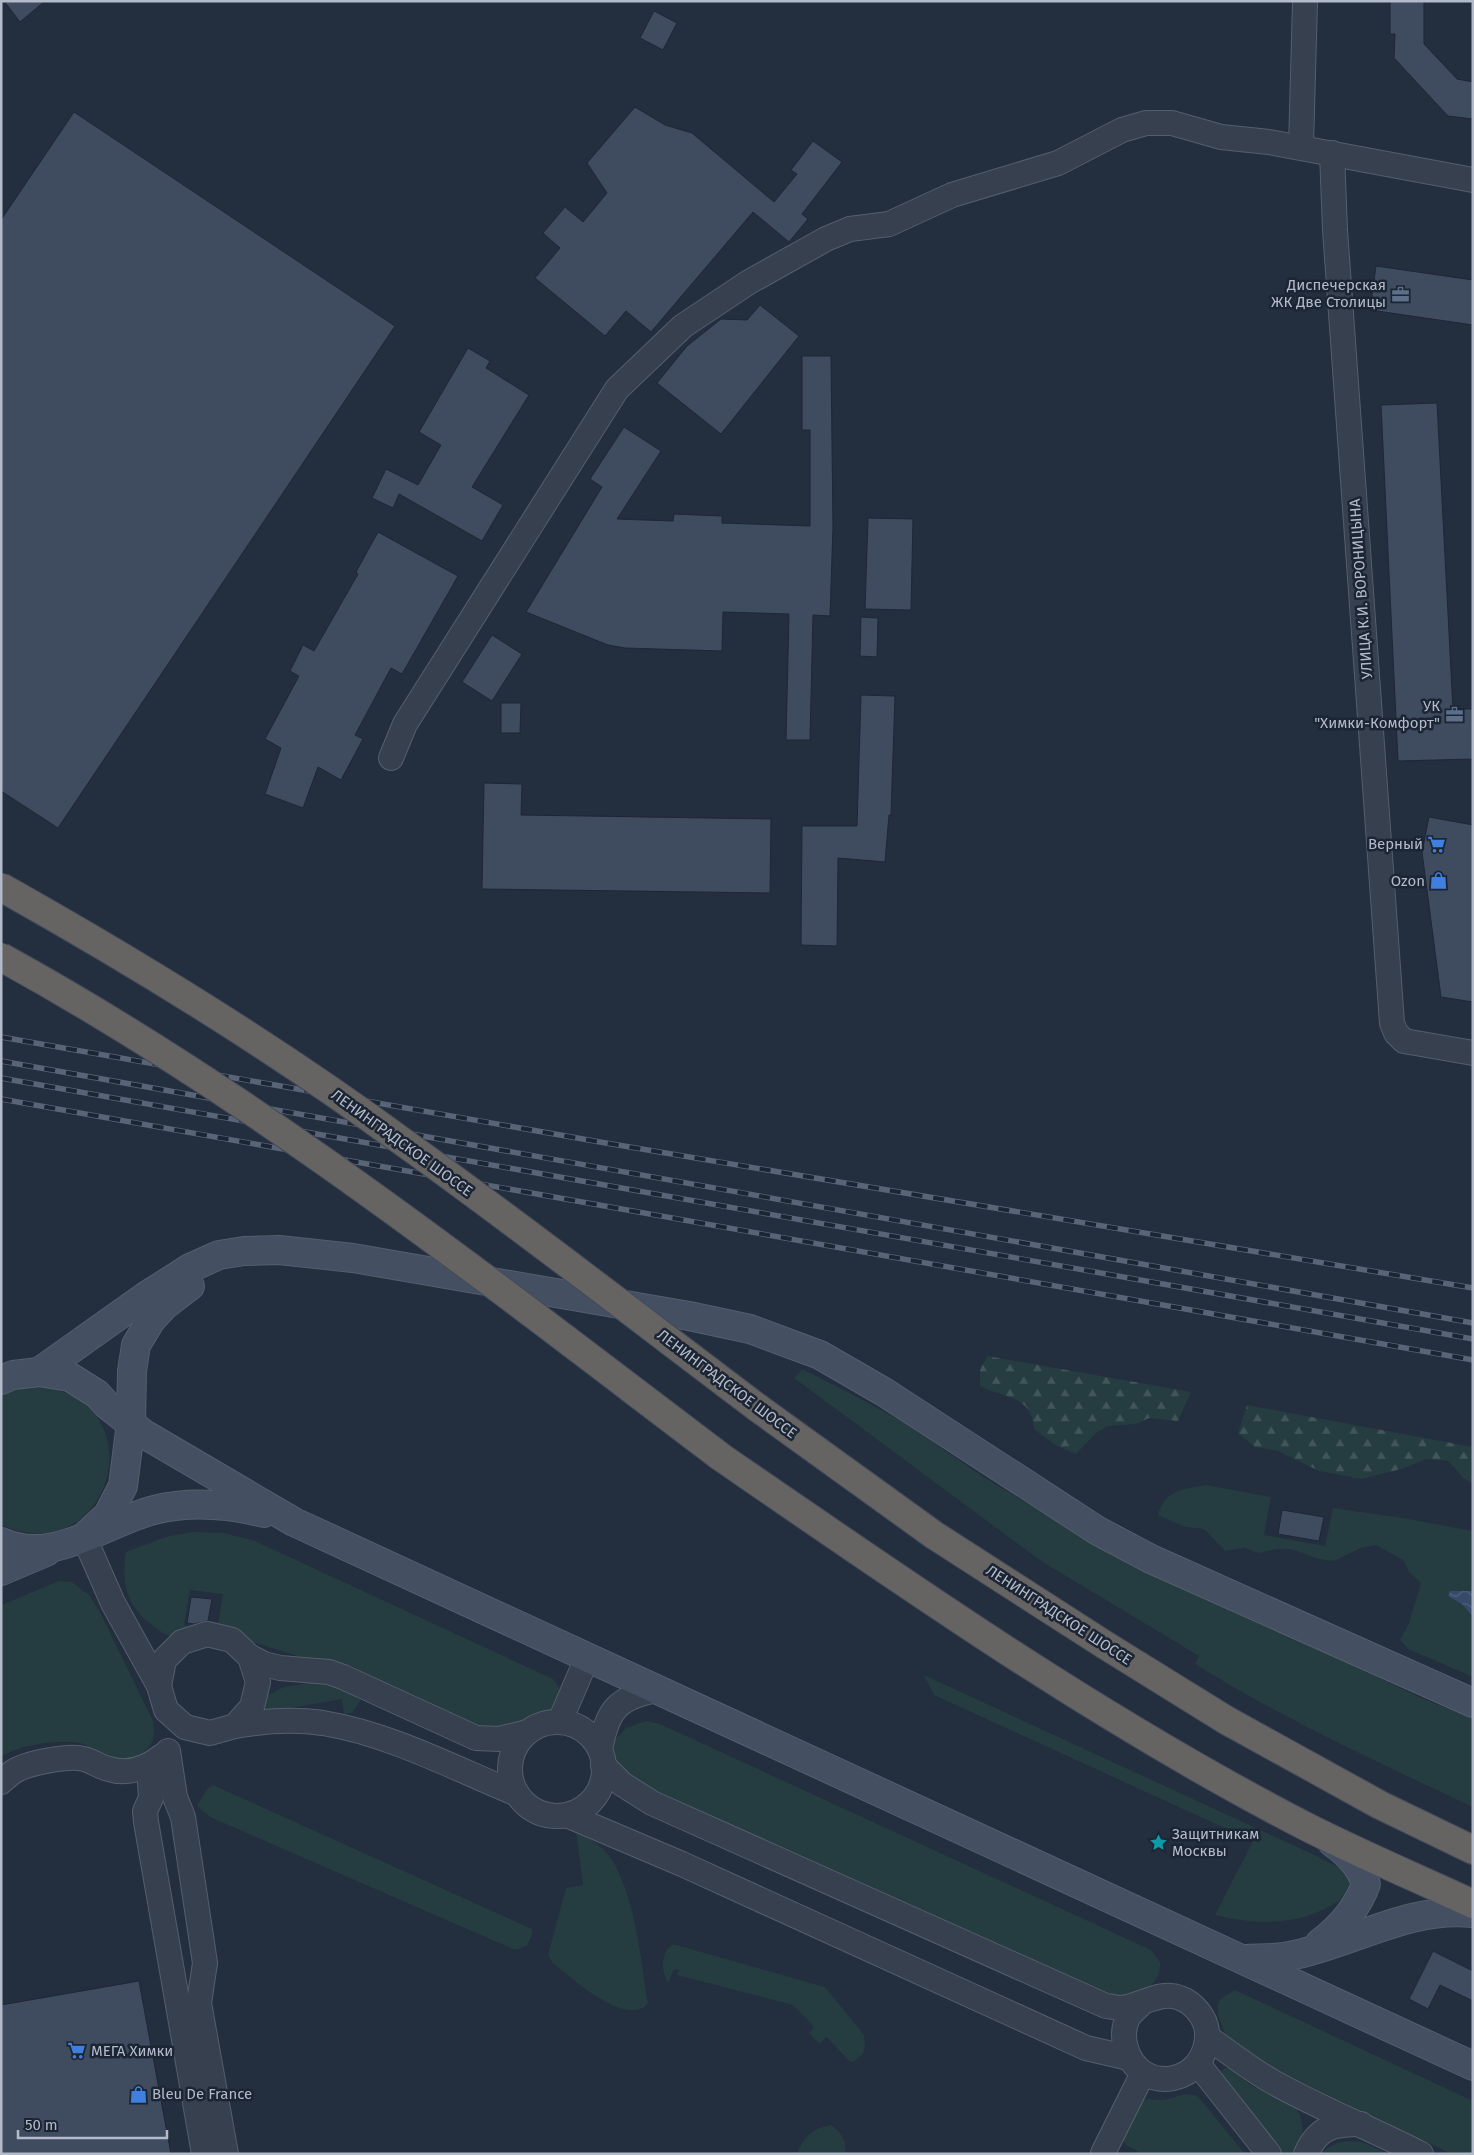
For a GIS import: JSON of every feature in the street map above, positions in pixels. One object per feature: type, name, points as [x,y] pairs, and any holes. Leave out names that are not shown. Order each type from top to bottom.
[{"type":"highway","name":"ЛЕНИНГРАДСКОЕ ШОССЕ","points":[[1,887],[101,943],[230,1023],[394,1135],[758,1408],[934,1535],[1226,1720],[1380,1805],[1473,1850]]},
{"type":"highway","points":[[1,957],[59,989],[188,1069],[359,1184],[721,1457],[901,1581],[1072,1692],[1197,1767],[1321,1834],[1473,1904]]},
{"type":"main road","points":[[84,1537],[103,1521],[117,1501],[123,1486],[130,1423],[132,1372],[136,1345],[151,1320],[180,1293],[210,1274],[234,1262],[279,1250]]},
{"type":"main road","points":[[1,1380],[34,1372],[190,1268],[218,1256],[244,1251],[279,1250],[353,1258],[689,1316],[750,1330],[820,1356],[884,1392],[1098,1531],[1151,1559],[1473,1703]]},
{"type":"main road","points":[[1,1366],[70,1377],[96,1394],[144,1434],[294,1522],[1473,2066]]},
{"type":"main road","points":[[107,1405],[117,1420],[124,1436],[127,1454]]},
{"type":"main road","points":[[1,1571],[133,1516],[178,1506],[203,1504],[246,1508],[294,1522]]},
{"type":"main road","points":[[1,1542],[23,1549],[55,1548]]},
{"type":"main road","points":[[1310,1951],[1337,1930],[1353,1910],[1366,1884],[1361,1870],[1345,1852],[1321,1834]]},
{"type":"main road","points":[[1240,1959],[1289,1956],[1310,1951],[1411,1917],[1444,1912],[1473,1913]]},
{"type":"street","points":[[1301,147],[1306,1]]},
{"type":"street","points":[[391,758],[405,724],[617,389],[684,326],[741,287],[834,236],[850,229],[889,224],[952,195],[1058,162],[1122,130],[1146,123],[1172,123],[1221,138],[1301,147],[1473,180]]},
{"type":"street","name":"УЛИЦА К.И. ВОРОНИЦЫНА","points":[[1332,154],[1335,230],[1392,1023],[1396,1033],[1404,1041],[1473,1053]]},
{"type":"street","points":[[84,1537],[113,1604],[159,1686],[166,1710],[185,1727],[210,1733],[256,1722],[321,1723],[360,1732],[407,1748],[517,1794]]},
{"type":"street","points":[[159,1686],[164,1660],[182,1642],[207,1634],[232,1640],[250,1657],[264,1664],[280,1668],[329,1672],[476,1738],[499,1739],[528,1732]]},
{"type":"street","points":[[235,1726],[252,1707],[258,1682],[250,1657]]},
{"type":"street","points":[[560,1721],[587,1658]]},
{"type":"street","points":[[569,1816],[592,1803],[604,1779],[602,1757],[605,1724],[620,1703],[637,1694],[657,1690]]},
{"type":"street","points":[[560,1721],[586,1730],[602,1757],[622,1784],[652,1802],[1097,2002],[1106,2006],[1120,2008],[1140,2004],[1159,1996],[1179,1997],[1196,2008],[1206,2026],[1207,2046],[1198,2064],[1182,2076],[1162,2080],[1136,2066],[1086,2048],[682,1864],[569,1816],[540,1814],[518,1798],[509,1773],[514,1746],[533,1727],[560,1721]]},
{"type":"street","points":[[1,1782],[14,1771],[27,1765],[70,1757],[84,1759],[109,1770],[125,1772],[149,1766],[168,1752],[185,1727]]},
{"type":"street","points":[[168,1752],[175,1798],[183,1817],[205,1964],[199,2003],[225,2147]]},
{"type":"street","points":[[149,1766],[152,1798],[145,1811],[146,1822],[204,2154]]},
{"type":"street","points":[[1105,2154],[1103,2153],[1136,2066],[1123,2039],[1128,2019],[1140,2004]]},
{"type":"street","points":[[1207,2037],[1271,2080],[1307,2100],[1362,2124],[1421,2154]]},
{"type":"street","points":[[1198,2064],[1269,2154]]},
{"type":"street","points":[[1306,2154],[1318,2134],[1328,2128],[1338,2125],[1362,2124]]},
{"type":"green space","points":[[987,1356],[1191,1392],[1178,1421],[1149,1418],[1136,1424],[1107,1426],[1095,1434],[1076,1454],[1055,1445],[1034,1429],[1028,1409],[1022,1403],[980,1386],[980,1370]]},
{"type":"green space","points":[[802,1369],[905,1423],[982,1476],[1093,1543],[1250,1615],[1419,1697],[1473,1719],[1473,1807],[1297,1722],[1195,1664],[1199,1656],[1041,1561],[794,1378]]},
{"type":"green space","points":[[30,1386],[71,1395],[96,1416],[108,1445],[107,1475],[95,1504],[72,1525],[41,1533],[1,1525],[1,1394]]},
{"type":"green space","points":[[1247,1405],[1473,1447],[1473,1484],[1463,1477],[1448,1461],[1426,1459],[1405,1468],[1362,1479],[1319,1471],[1278,1451],[1255,1447],[1238,1433]]},
{"type":"green space","points":[[1206,1485],[1271,1497],[1264,1535],[1325,1546],[1333,1508],[1473,1531],[1473,1591],[1450,1591],[1448,1595],[1463,1605],[1473,1617],[1473,1677],[1408,1649],[1400,1640],[1409,1623],[1421,1583],[1410,1573],[1403,1560],[1376,1545],[1361,1548],[1334,1561],[1319,1559],[1291,1549],[1276,1549],[1259,1553],[1244,1548],[1225,1551],[1204,1529],[1185,1527],[1158,1515],[1165,1500],[1176,1492]]},
{"type":"green space","points":[[192,1532],[224,1533],[255,1541],[553,1679],[559,1687],[560,1696],[555,1707],[546,1715],[519,1726],[488,1728],[458,1721],[351,1666],[298,1656],[217,1631],[223,1594],[190,1590],[184,1625],[203,1629],[180,1636],[164,1634],[136,1610],[127,1593],[124,1574],[126,1552],[165,1537]]},
{"type":"green space","points":[[59,1581],[72,1582],[89,1595],[101,1614],[153,1721],[154,1736],[152,1743],[135,1757],[114,1759],[104,1756],[83,1744],[53,1742],[18,1749],[1,1757],[1,1605]]},
{"type":"green space","points":[[924,1675],[1352,1874],[1355,1881],[1349,1895],[1318,1912],[1289,1920],[1275,1922],[1245,1921],[1215,1915],[1253,1841],[934,1695]]},
{"type":"green space","points":[[322,1681],[337,1685],[361,1700],[352,1713],[344,1714],[342,1699],[257,1714],[268,1695],[284,1687]]},
{"type":"green space","points":[[646,1721],[660,1724],[1151,1950],[1160,1962],[1156,1980],[1143,1991],[1134,1994],[1116,1995],[1107,1993],[636,1782],[617,1766],[613,1749],[614,1741],[626,1728]]},
{"type":"green space","points":[[213,1785],[532,1929],[532,1935],[527,1946],[515,1950],[210,1817],[197,1806],[207,1789]]},
{"type":"green space","points":[[576,1831],[602,1848],[613,1862],[622,1879],[629,1899],[639,1943],[648,2003],[639,2010],[627,2010],[613,2006],[599,1998],[552,1962],[548,1955],[566,1888],[583,1885]]},
{"type":"green space","points":[[673,1944],[825,1987],[864,2035],[865,2047],[863,2054],[854,2062],[849,2061],[827,2037],[819,2044],[809,2033],[814,2027],[793,2005],[677,1975],[679,1970],[674,1969],[668,1983],[664,1973],[663,1962],[666,1952]]},
{"type":"green space","points":[[1235,1990],[1473,2101],[1473,2154],[1452,2154],[1306,2087],[1246,2052],[1225,2033],[1218,2016],[1220,1999]]},
{"type":"green space","points":[[1225,2068],[1229,2068],[1251,2085],[1295,2107],[1302,2123],[1301,2154],[1282,2154],[1219,2076],[1219,2073]]},
{"type":"green space","points":[[1185,2094],[1196,2095],[1202,2101],[1245,2154],[1144,2154],[1127,2146],[1121,2138],[1139,2102],[1146,2099],[1164,2100]]},
{"type":"green space","points":[[831,2125],[843,2137],[846,2154],[797,2154],[802,2143],[810,2134],[819,2128]]},
{"type":"green space","points":[[1348,2141],[1362,2142],[1389,2154],[1321,2154],[1322,2151],[1337,2143]]},
{"type":"water","points":[[1450,1591],[1473,1591],[1473,1617],[1463,1605],[1448,1596]]},
{"type":"building","points":[[4,1],[45,1],[20,22]]},
{"type":"building","points":[[1390,1],[1424,1],[1424,44],[1457,79],[1473,82],[1473,119],[1448,116],[1394,58],[1395,34],[1390,34]]},
{"type":"building","points":[[654,11],[677,23],[663,50],[640,38]]},
{"type":"building","points":[[635,107],[665,125],[692,133],[774,202],[797,174],[791,170],[813,141],[842,162],[802,214],[808,219],[789,242],[753,212],[651,332],[626,311],[605,336],[535,278],[560,248],[543,233],[565,207],[583,222],[607,193],[587,163]]},
{"type":"building","points":[[74,112],[395,326],[58,828],[1,791],[1,220]]},
{"type":"building","points":[[1376,266],[1473,280],[1473,325],[1370,310]]},
{"type":"building","points":[[760,305],[799,336],[721,434],[657,383],[687,346],[721,319],[747,320]]},
{"type":"building","points":[[468,348],[490,361],[486,368],[529,395],[472,487],[503,505],[482,541],[399,494],[393,508],[372,498],[386,469],[418,485],[441,445],[419,432]]},
{"type":"building","points":[[802,356],[831,356],[833,527],[830,616],[813,615],[810,740],[786,740],[789,614],[723,612],[722,651],[625,648],[608,645],[526,612],[602,487],[590,479],[624,427],[661,451],[617,519],[673,521],[674,514],[722,516],[722,523],[810,526],[810,430],[802,430]]},
{"type":"building","points":[[1437,403],[1453,709],[1473,709],[1473,759],[1398,761],[1381,405]]},
{"type":"building","points":[[868,518],[913,519],[911,610],[865,609]]},
{"type":"building","points":[[378,532],[458,576],[402,674],[391,668],[355,735],[363,739],[341,780],[318,767],[303,808],[265,794],[281,748],[265,739],[299,676],[290,671],[303,645],[314,651],[358,574],[356,572]]},
{"type":"building","points":[[861,617],[878,618],[877,657],[860,656]]},
{"type":"building","points":[[492,635],[522,654],[492,701],[462,682]]},
{"type":"building","points":[[861,695],[895,696],[891,815],[889,815],[885,862],[838,858],[837,946],[801,945],[802,826],[857,826]]},
{"type":"building","points":[[501,703],[521,703],[520,733],[501,733]]},
{"type":"building","points":[[484,783],[522,784],[521,815],[771,819],[770,893],[482,889]]},
{"type":"building","points":[[1429,817],[1473,825],[1473,1002],[1441,997],[1422,852]]},
{"type":"building","points":[[1282,1510],[1324,1517],[1319,1541],[1278,1534]]},
{"type":"building","points":[[191,1597],[212,1599],[208,1621],[194,1624],[187,1623]]},
{"type":"building","points":[[1433,1951],[1473,1971],[1473,2001],[1440,1985],[1428,2009],[1409,1999]]},
{"type":"building","name":"МЕГА Химки","points":[[139,1981],[171,2154],[1,2154],[1,2005]]},
{"type":"railway","points":[[1,1037],[600,1142],[1473,1288]]},
{"type":"railway","points":[[1,1061],[1473,1323]]},
{"type":"railway","points":[[1,1078],[1473,1339]]},
{"type":"railway","points":[[1,1099],[1473,1360]]},
{"type":"place","name":"Диспечерская ЖК Две Столицы","points":[[1400,294]]},
{"type":"place","name":"УК \"Химки-Комфорт\"","points":[[1454,715]]},
{"type":"place","name":"Верный","points":[[1437,844]]},
{"type":"place","name":"Ozon","points":[[1439,881]]},
{"type":"place","name":"Защитникам Москвы","points":[[1158,1843]]},
{"type":"place","name":"МЕГА Химки","points":[[77,2051]]},
{"type":"place","name":"Bleu De France","points":[[138,2094]]}]
